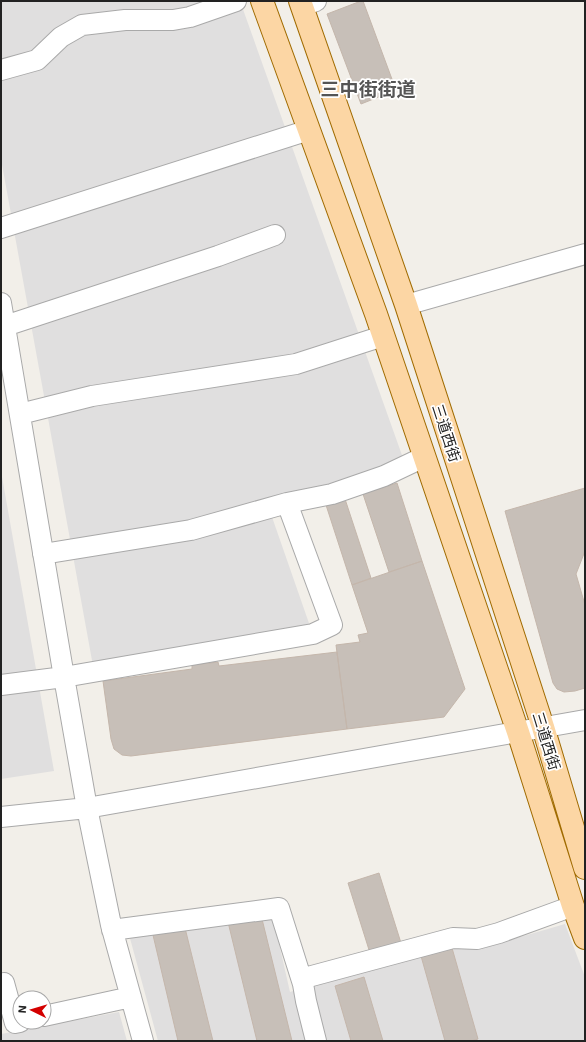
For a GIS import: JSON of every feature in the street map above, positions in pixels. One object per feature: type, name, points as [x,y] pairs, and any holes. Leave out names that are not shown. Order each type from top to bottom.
[{"type":"main road","points":[[262,1],[383,336],[518,732],[573,906],[585,938]]},
{"type":"main road","name":"三道西街","points":[[306,3],[544,727],[585,868]]},
{"type":"street","points":[[1,70],[37,60],[62,37],[82,25],[125,20],[173,20],[190,17],[236,1]]},
{"type":"street","points":[[1,228],[309,130]]},
{"type":"street","points":[[4,336],[275,235]]},
{"type":"street","points":[[406,305],[585,254]]},
{"type":"street","points":[[1,303],[4,336],[20,414],[87,808],[112,930],[143,1041]]},
{"type":"street","points":[[20,414],[92,396],[296,364],[383,336]]},
{"type":"street","points":[[43,554],[192,530],[287,503],[332,494],[384,476],[424,457]]},
{"type":"street","points":[[1,685],[64,677],[313,634],[332,625],[287,503]]},
{"type":"street","points":[[1,817],[87,808],[585,720]]},
{"type":"street","points":[[303,984],[308,977],[453,938],[477,939],[499,933],[573,906]]},
{"type":"street","points":[[112,930],[279,908],[303,984],[316,1041]]},
{"type":"street","points":[[4,983],[12,1012]]},
{"type":"street","points":[[52,1014],[131,997]]},
{"type":"shaded area","points":[[1,1],[240,1],[408,472],[272,517],[311,629],[93,666],[1,159]]},
{"type":"shaded area","points":[[1,471],[54,771],[1,779]]},
{"type":"shaded area","points":[[272,913],[290,992],[431,949],[496,944],[565,924],[585,977],[585,1041],[158,1041],[128,931]]},
{"type":"shaded area","points":[[119,1012],[127,1041],[1,1041],[1,1034],[22,1030],[52,1030],[52,1024]]},
{"type":"building","points":[[363,1],[396,90],[361,104],[327,14]]},
{"type":"building","points":[[397,483],[422,561],[389,572],[363,494]]},
{"type":"building","points":[[585,488],[585,551],[576,574],[585,605],[585,688],[564,692],[557,689],[553,683],[505,511]]},
{"type":"building","points":[[345,499],[371,578],[352,585],[326,505]]},
{"type":"building","points":[[422,561],[465,689],[444,717],[347,729],[336,645],[360,642],[358,635],[368,633],[352,585]]},
{"type":"building","points":[[337,652],[347,729],[131,756],[122,755],[114,749],[111,739],[103,681],[192,669],[192,665],[218,662],[219,666]]},
{"type":"building","points":[[379,873],[401,943],[370,953],[348,883]]},
{"type":"building","points":[[261,915],[292,1041],[257,1041],[228,922]]},
{"type":"building","points":[[185,928],[213,1041],[178,1041],[153,935]]},
{"type":"building","points":[[452,948],[478,1039],[471,1041],[445,1041],[421,956]]},
{"type":"building","points":[[364,977],[383,1041],[351,1041],[335,986]]},
{"type":"district","name":"三中街街道","points":[[368,88]]}]
